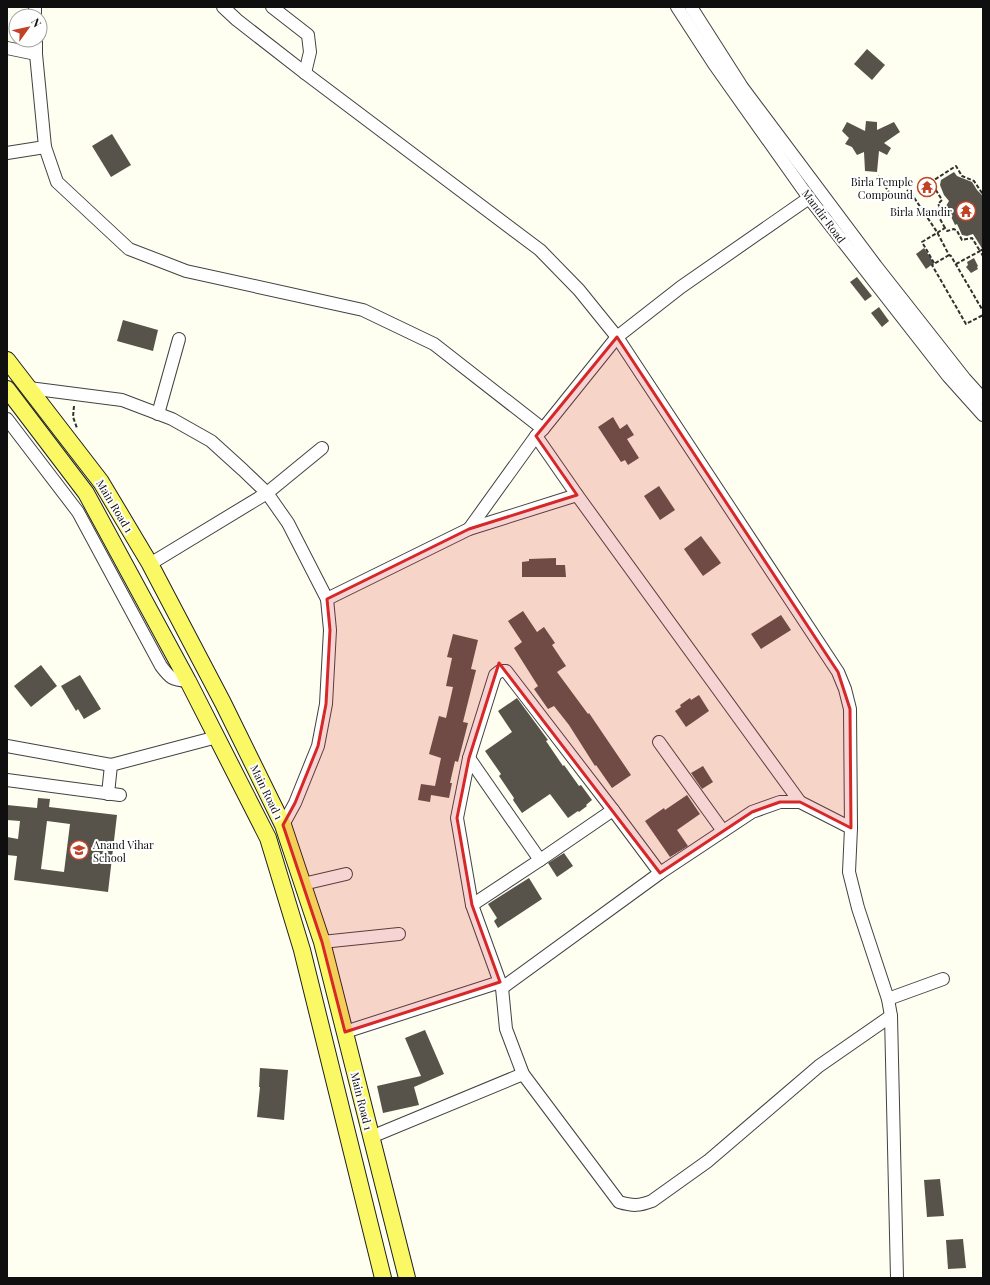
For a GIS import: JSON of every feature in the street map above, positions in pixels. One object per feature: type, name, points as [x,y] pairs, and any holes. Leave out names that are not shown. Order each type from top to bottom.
[{"type":"main road","name":"Main Road 1","points":[[7,360],[101,482],[150,564],[223,702],[283,825],[322,942],[407,1278]]},
{"type":"main road","name":"Main Road 1","points":[[7,389],[86,493],[188,681],[268,838],[302,950],[383,1278]]},
{"type":"street","points":[[223,7],[237,20],[305,74],[540,250],[579,290],[617,337],[838,672],[845,688],[850,709],[851,828],[849,872],[858,908],[888,999],[891,1016],[897,1278]]},
{"type":"street","points":[[272,7],[308,35],[310,52],[305,74]]},
{"type":"street","name":"Mandir Road","points":[[677,7],[714,64],[808,198],[948,376],[983,415]]},
{"type":"street","name":"Mandir Road","points":[[691,7],[742,87],[876,266],[965,379],[983,399]]},
{"type":"street","points":[[7,48],[36,54]]},
{"type":"street","points":[[36,48],[45,147],[57,182],[129,249],[186,271],[363,310],[434,344],[540,432],[577,494],[800,802]]},
{"type":"street","points":[[7,153],[45,147]]},
{"type":"street","points":[[469,529],[540,432],[617,337],[680,287],[808,198]]},
{"type":"street","points":[[158,414],[179,339]]},
{"type":"street","points":[[29,388],[122,400],[172,419],[211,441],[244,470],[267,493],[288,523],[327,599],[330,630],[326,704],[318,746],[295,803],[283,825]]},
{"type":"street","points":[[7,419],[78,512],[161,666],[169,677],[178,681],[188,681]]},
{"type":"street","points":[[150,564],[267,493],[322,448]]},
{"type":"street","points":[[327,599],[469,529],[577,494]]},
{"type":"street","points":[[660,873],[506,671],[500,670],[495,675],[469,758],[456,818],[472,905],[501,985],[506,1029],[523,1074],[619,1202],[633,1206],[652,1202],[708,1160],[819,1066],[891,1016]]},
{"type":"street","points":[[7,746],[111,765],[217,737]]},
{"type":"street","points":[[659,742],[723,831]]},
{"type":"street","points":[[469,758],[540,860]]},
{"type":"street","points":[[7,780],[114,794],[111,765]]},
{"type":"street","points":[[345,1032],[501,985],[660,873],[752,812],[780,802],[800,802],[851,828]]},
{"type":"street","points":[[472,905],[613,810]]},
{"type":"street","points":[[303,884],[346,874]]},
{"type":"street","points":[[322,942],[399,934]]},
{"type":"street","points":[[888,999],[942,979]]},
{"type":"street","points":[[371,1137],[523,1074]]},
{"type":"path","points":[[983,192],[982,193],[974,181],[962,176],[956,166],[931,182],[942,200],[938,204],[944,214],[940,219],[944,228],[947,231],[954,229],[957,231],[962,240],[972,238],[982,250],[983,256]]},
{"type":"path","points":[[878,176],[893,198],[909,190],[937,232],[949,255],[983,311]]},
{"type":"path","points":[[934,263],[922,242],[944,228]]},
{"type":"path","points":[[956,265],[982,250]]},
{"type":"path","points":[[949,255],[932,265],[966,324],[983,315]]},
{"type":"highlighted area","points":[[617,337],[838,672],[850,709],[851,828],[800,802],[780,802],[752,812],[660,873],[499,663],[469,758],[457,818],[472,905],[500,982],[345,1032],[322,942],[283,825],[295,803],[318,746],[326,704],[330,630],[327,599],[469,529],[577,495],[536,436]]},
{"type":"building","points":[[867,49],[885,65],[872,80],[854,64]]},
{"type":"building","points":[[866,121],[877,122],[877,130],[894,122],[900,132],[884,143],[891,148],[887,155],[879,151],[877,172],[865,171],[864,152],[857,155],[852,147],[845,144],[849,138],[842,131],[847,122],[865,131]]},
{"type":"building","points":[[112,134],[131,165],[111,177],[92,146]]},
{"type":"building","name":"Birla Mandir","points":[[954,172],[957,176],[972,182],[983,196],[983,250],[973,234],[967,236],[962,235],[957,224],[955,225],[946,206],[949,201],[944,195],[940,185],[941,180]]},
{"type":"building","points":[[924,248],[934,263],[926,269],[916,254]]},
{"type":"building","points":[[974,258],[978,269],[971,273],[966,267],[968,265],[967,262]]},
{"type":"building","points":[[857,277],[872,296],[865,301],[850,282]]},
{"type":"building","points":[[879,307],[889,321],[882,327],[871,313]]},
{"type":"building","points":[[123,320],[158,330],[153,351],[117,341]]},
{"type":"building","points":[[613,417],[620,429],[627,424],[634,435],[627,439],[639,458],[628,465],[625,460],[621,462],[598,427]]},
{"type":"building","points":[[659,486],[675,510],[660,520],[644,496]]},
{"type":"building","points":[[701,536],[721,563],[703,576],[684,549]]},
{"type":"building","points":[[556,558],[556,565],[565,565],[566,577],[522,577],[522,562],[529,561],[529,559]]},
{"type":"building","points":[[523,611],[537,632],[544,627],[555,643],[552,645],[566,666],[557,672],[588,714],[589,713],[631,775],[612,788],[596,765],[595,766],[569,725],[554,706],[548,709],[534,689],[538,686],[514,648],[522,642],[508,621]]},
{"type":"building","points":[[781,615],[791,630],[761,649],[751,634]]},
{"type":"building","points":[[453,634],[478,640],[471,669],[476,670],[463,722],[468,723],[458,762],[455,761],[450,783],[452,783],[449,798],[431,795],[430,802],[418,800],[421,784],[435,786],[441,758],[429,754],[439,716],[446,718],[453,687],[446,686],[452,658],[447,657]]},
{"type":"building","points":[[41,665],[57,686],[31,707],[14,686]]},
{"type":"building","points":[[80,675],[101,709],[84,719],[78,709],[76,711],[61,686]]},
{"type":"building","points":[[699,695],[709,711],[686,727],[675,711],[681,707],[680,705],[690,698],[691,700]]},
{"type":"building","points":[[517,698],[548,740],[546,741],[563,766],[564,765],[579,786],[581,785],[592,800],[579,812],[578,811],[568,818],[550,794],[522,813],[499,776],[501,774],[485,751],[512,732],[498,711]]},
{"type":"building","points":[[703,766],[713,782],[702,789],[691,773]]},
{"type":"building","points":[[687,795],[700,814],[677,830],[688,846],[670,857],[645,821]]},
{"type":"building","points":[[38,798],[50,799],[49,807],[117,815],[108,892],[14,880],[17,856],[7,855],[7,837],[18,839],[20,821],[7,820],[7,805],[37,808]],"holes":[[[47,821],[70,824],[64,872],[41,869]]]},
{"type":"building","points":[[564,853],[573,866],[557,877],[548,863]]},
{"type":"building","points":[[529,878],[542,899],[498,928],[494,921],[497,918],[488,904]]},
{"type":"building","points":[[425,1030],[444,1074],[414,1087],[419,1105],[383,1113],[377,1086],[421,1076],[405,1038]]},
{"type":"building","points":[[260,1068],[288,1070],[284,1120],[257,1117]]},
{"type":"building","points":[[940,1179],[944,1216],[927,1217],[924,1180]]},
{"type":"building","points":[[963,1239],[966,1268],[948,1269],[946,1240]]},
{"type":"place","name":"Birla Temple Compound","points":[[927,187]]},
{"type":"place","name":"Birla Mandir","points":[[966,211]]},
{"type":"place","name":"Anand Vihar School","points":[[79,850]]}]
